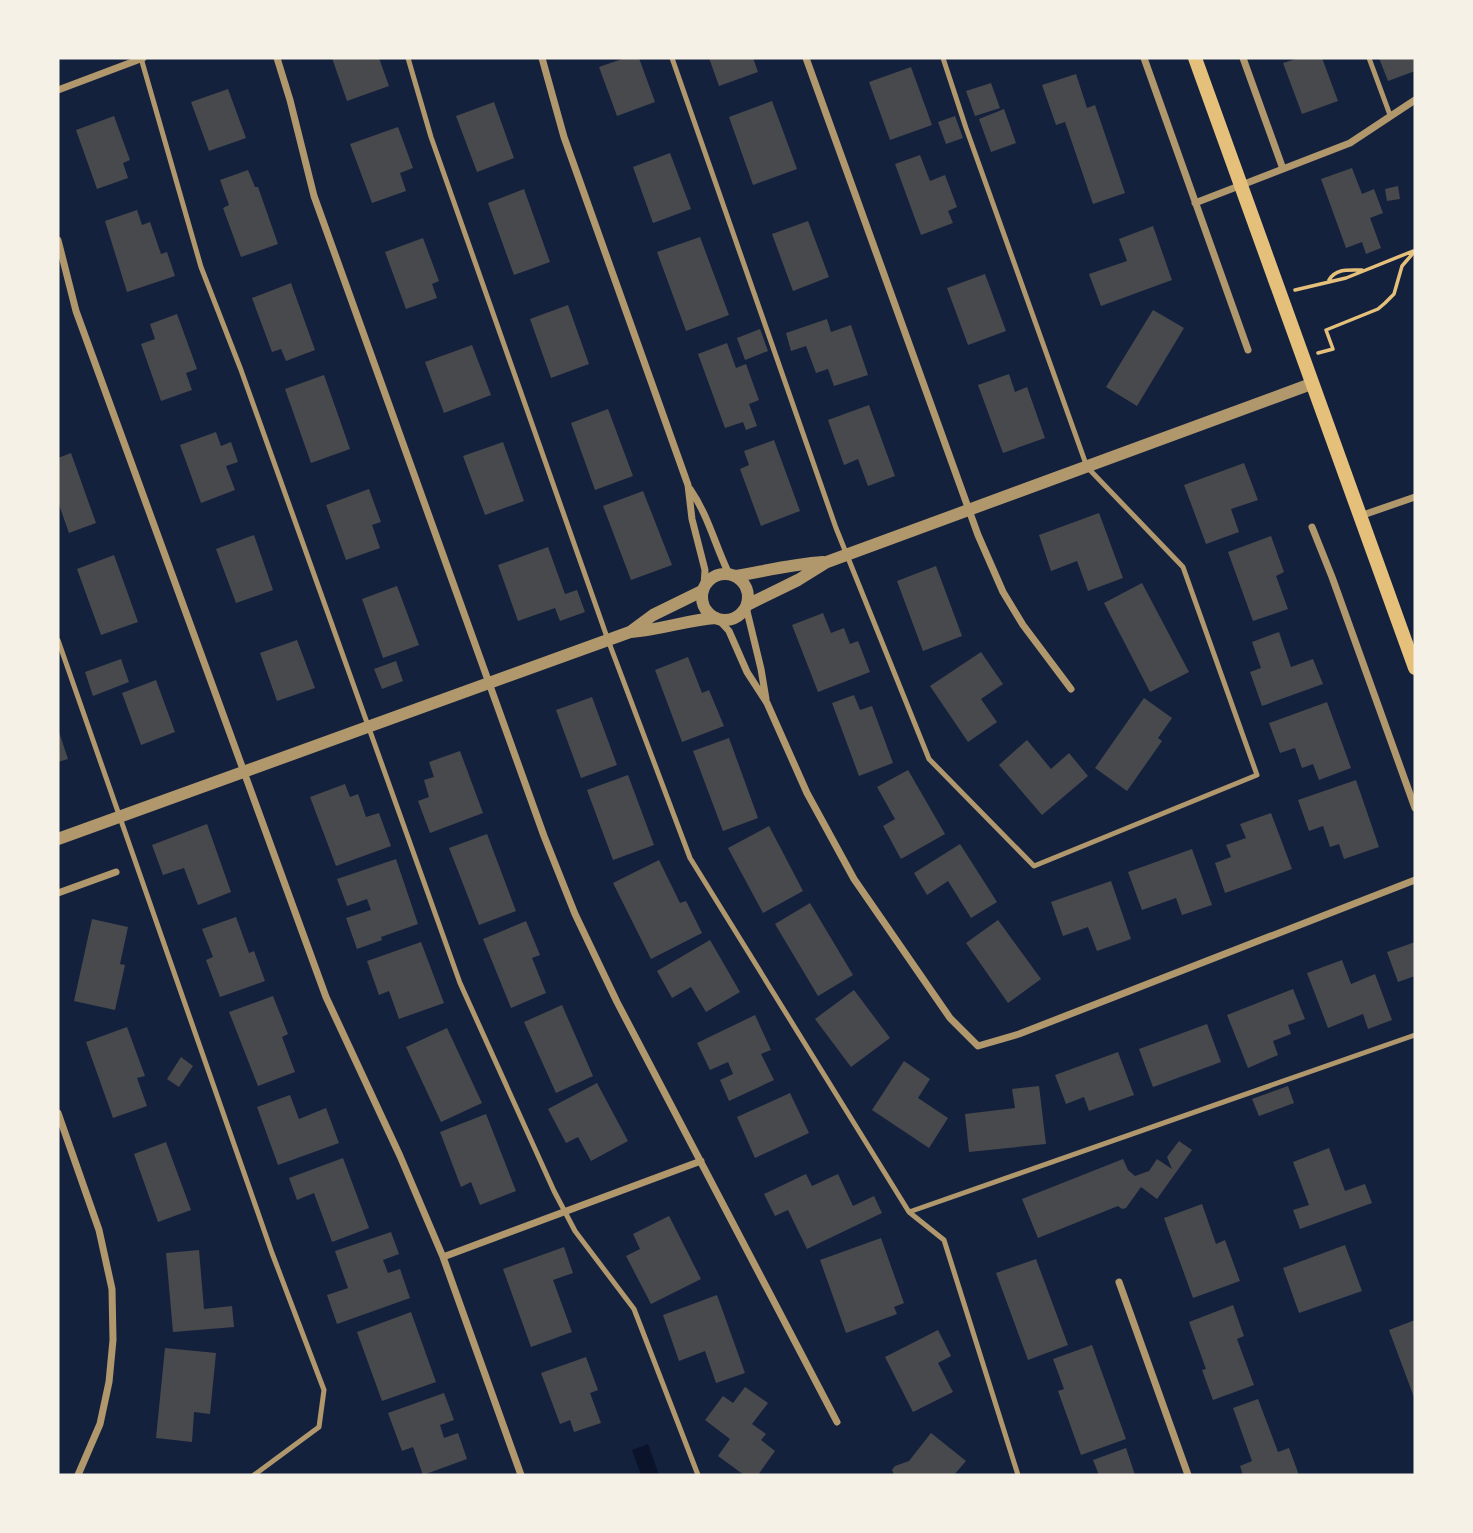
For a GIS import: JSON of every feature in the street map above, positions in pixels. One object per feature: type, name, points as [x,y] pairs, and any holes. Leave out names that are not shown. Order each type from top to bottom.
[{"type":"main road","points":[[1195,58],[1415,668]]},
{"type":"street","points":[[58,90],[142,58]]},
{"type":"street","points":[[277,58],[314,197],[544,836],[575,914],[617,1003],[837,1422]]},
{"type":"street","points":[[542,58],[564,137],[688,485],[692,519],[705,570],[704,606],[729,631],[747,672],[767,703],[807,793],[854,879],[950,1018],[978,1046],[1019,1034],[1415,880]]},
{"type":"street","points":[[806,58],[968,510],[1003,592],[1023,625],[1071,689]]},
{"type":"street","points":[[1144,58],[1248,350]]},
{"type":"street","points":[[1243,58],[1283,169]]},
{"type":"street","points":[[1195,203],[1350,143],[1415,100]]},
{"type":"street","points":[[58,240],[76,311],[326,997],[400,1156],[443,1257],[521,1475]]},
{"type":"street","points":[[58,839],[630,632],[657,630],[693,620],[724,621],[737,617],[747,606],[827,562],[1311,384]]},
{"type":"street","points":[[688,485],[704,509],[717,551],[732,575],[746,585],[749,598],[747,606],[767,703]]},
{"type":"street","points":[[1359,516],[1415,497]]},
{"type":"street","points":[[1312,527],[1415,808]]},
{"type":"street","points":[[630,632],[653,615],[703,589],[715,576],[760,573],[791,564],[827,562]]},
{"type":"street","points":[[58,894],[117,872]]},
{"type":"street","points":[[58,1113],[99,1230],[112,1289],[113,1340],[109,1382],[100,1424],[78,1475]]},
{"type":"street","points":[[443,1257],[701,1161]]},
{"type":"street","points":[[1119,1282],[1188,1475]]},
{"type":"lane","points":[[142,58],[201,267],[460,983],[575,1231],[634,1309],[698,1475]]},
{"type":"lane","points":[[408,58],[431,137],[608,640],[690,858],[909,1212],[944,1240],[1018,1475]]},
{"type":"lane","points":[[672,58],[846,555],[929,759],[1034,866],[1257,775],[1183,567],[1087,467],[943,58]]},
{"type":"lane","points":[[1369,58],[1390,115]]},
{"type":"lane","points":[[58,640],[215,1090],[324,1390],[319,1427],[254,1475]]},
{"type":"lane","points":[[909,1212],[1415,1035]]},
{"type":"path","points":[[1279,293],[1346,278],[1415,251]]},
{"type":"path","points":[[1302,358],[1332,349],[1326,330],[1378,309],[1385,303],[1394,294],[1402,266],[1415,251]]},
{"type":"path","points":[[1328,282],[1332,274],[1343,270],[1364,270]]},
{"type":"water","points":[[648,1444],[659,1475],[641,1475],[632,1450]]},
{"type":"building","points":[[332,58],[379,58],[389,86],[347,101]]},
{"type":"building","points":[[625,58],[639,58],[655,102],[617,116],[599,67]]},
{"type":"building","points":[[709,58],[753,58],[758,72],[719,86]]},
{"type":"building","points":[[1299,58],[1322,58],[1338,101],[1302,114],[1283,63]]},
{"type":"building","points":[[1379,58],[1415,58],[1415,71],[1388,81]]},
{"type":"building","points":[[911,67],[932,125],[890,140],[869,82]]},
{"type":"building","points":[[1076,74],[1087,108],[1095,105],[1125,193],[1093,204],[1065,122],[1056,125],[1042,85]]},
{"type":"building","points":[[991,83],[1000,108],[975,116],[966,91]]},
{"type":"building","points":[[228,89],[246,138],[209,151],[191,102]]},
{"type":"building","points":[[772,101],[797,169],[753,185],[729,117]]},
{"type":"building","points":[[494,102],[514,158],[477,172],[456,116]]},
{"type":"building","points":[[1004,109],[1016,143],[991,152],[979,119]]},
{"type":"building","points":[[114,116],[130,160],[123,163],[128,178],[97,189],[76,130]]},
{"type":"building","points":[[955,116],[963,138],[946,144],[938,122]]},
{"type":"building","points":[[398,127],[413,168],[400,173],[406,191],[372,203],[350,144]]},
{"type":"building","points":[[670,153],[691,209],[653,223],[633,167]]},
{"type":"building","points":[[920,155],[930,181],[945,175],[957,207],[948,211],[953,223],[921,235],[895,164]]},
{"type":"building","points":[[1352,168],[1362,194],[1374,189],[1383,213],[1370,218],[1381,248],[1366,254],[1362,242],[1346,248],[1321,179]]},
{"type":"building","points":[[248,170],[255,187],[258,187],[278,244],[241,257],[223,208],[229,205],[220,180]]},
{"type":"building","points":[[1398,186],[1400,199],[1387,201],[1385,189]]},
{"type":"building","points":[[524,189],[550,262],[514,275],[488,203]]},
{"type":"building","points":[[137,210],[142,225],[150,222],[161,254],[167,252],[175,276],[127,292],[105,221]]},
{"type":"building","points":[[808,221],[829,277],[793,291],[772,234]]},
{"type":"building","points":[[1153,226],[1172,280],[1101,306],[1089,274],[1127,261],[1119,239]]},
{"type":"building","points":[[700,237],[729,315],[686,331],[657,252]]},
{"type":"building","points":[[423,238],[439,281],[432,284],[437,298],[406,309],[385,252]]},
{"type":"building","points":[[985,274],[1006,331],[968,345],[947,288]]},
{"type":"building","points":[[291,283],[315,350],[286,361],[281,349],[272,352],[252,298]]},
{"type":"building","points":[[568,305],[589,364],[551,378],[530,319]]},
{"type":"building","points":[[1153,310],[1184,328],[1137,406],[1106,387]]},
{"type":"building","points":[[177,314],[197,369],[186,373],[192,390],[161,401],[141,344],[155,339],[150,324]]},
{"type":"building","points":[[827,319],[831,332],[851,325],[868,375],[834,386],[828,369],[816,373],[806,346],[791,351],[786,333]]},
{"type":"building","points":[[760,329],[768,351],[745,360],[737,338]]},
{"type":"building","points":[[727,343],[736,368],[746,364],[759,400],[749,404],[757,426],[746,430],[743,422],[725,428],[698,354]]},
{"type":"building","points":[[472,345],[491,395],[444,413],[425,362]]},
{"type":"building","points":[[1009,374],[1015,392],[1027,387],[1045,438],[1003,453],[978,385]]},
{"type":"building","points":[[324,375],[350,449],[311,463],[285,389]]},
{"type":"building","points":[[869,405],[895,476],[868,486],[858,459],[844,465],[828,420]]},
{"type":"building","points":[[608,409],[633,476],[595,490],[571,423]]},
{"type":"building","points":[[216,432],[221,446],[231,442],[238,462],[226,466],[235,490],[201,503],[180,445]]},
{"type":"building","points":[[774,440],[800,511],[761,526],[740,469],[749,465],[744,451]]},
{"type":"building","points":[[503,442],[524,501],[485,515],[463,456]]},
{"type":"building","points":[[71,453],[96,523],[69,533],[58,502],[58,458]]},
{"type":"building","points":[[1244,463],[1258,500],[1231,509],[1239,532],[1206,544],[1184,485]]},
{"type":"building","points":[[369,489],[381,522],[372,525],[380,548],[346,560],[326,505]]},
{"type":"building","points":[[643,491],[672,565],[631,580],[603,506]]},
{"type":"building","points":[[1099,513],[1123,578],[1088,591],[1077,561],[1051,571],[1039,535]]},
{"type":"building","points":[[254,535],[273,590],[236,603],[216,549]]},
{"type":"building","points":[[1271,536],[1284,572],[1276,576],[1288,609],[1253,621],[1228,552]]},
{"type":"building","points":[[548,547],[565,594],[577,590],[585,612],[560,621],[555,608],[518,621],[498,565]]},
{"type":"building","points":[[114,555],[138,622],[101,635],[77,569]]},
{"type":"building","points":[[936,566],[962,636],[923,651],[897,581]]},
{"type":"building","points":[[1142,583],[1189,672],[1150,692],[1104,603]]},
{"type":"building","points":[[397,586],[419,645],[383,658],[362,599]]},
{"type":"building","points":[[823,613],[831,633],[844,628],[850,644],[858,641],[870,672],[818,692],[792,625]]},
{"type":"building","points":[[1279,632],[1291,667],[1313,659],[1323,684],[1262,706],[1250,672],[1261,668],[1252,642]]},
{"type":"building","points":[[297,640],[315,688],[277,701],[260,653]]},
{"type":"building","points":[[981,652],[1003,684],[981,699],[997,722],[968,742],[930,686]]},
{"type":"building","points":[[688,657],[702,693],[709,690],[724,726],[682,742],[655,670]]},
{"type":"building","points":[[121,659],[129,682],[93,696],[85,672]]},
{"type":"building","points":[[396,661],[403,681],[382,689],[374,669]]},
{"type":"building","points":[[156,680],[175,732],[141,745],[122,693]]},
{"type":"building","points":[[854,695],[860,710],[872,706],[893,763],[859,776],[832,703]]},
{"type":"building","points":[[592,697],[617,765],[581,778],[556,710]]},
{"type":"building","points":[[1144,698],[1172,718],[1158,738],[1162,741],[1127,791],[1095,768]]},
{"type":"building","points":[[1327,702],[1351,768],[1319,780],[1313,764],[1302,768],[1295,748],[1280,753],[1269,723]]},
{"type":"building","points":[[58,729],[68,759],[58,762]]},
{"type":"building","points":[[729,738],[758,818],[723,831],[693,751]]},
{"type":"building","points":[[1027,740],[1051,769],[1069,753],[1088,776],[1042,815],[999,765]]},
{"type":"building","points":[[460,751],[483,813],[430,833],[418,801],[429,797],[424,780],[434,777],[429,762]]},
{"type":"building","points":[[908,770],[945,834],[901,859],[883,826],[895,819],[877,787]]},
{"type":"building","points":[[628,775],[654,845],[613,860],[587,790]]},
{"type":"building","points":[[1356,780],[1379,847],[1344,859],[1339,844],[1330,847],[1323,826],[1309,831],[1298,800]]},
{"type":"building","points":[[345,784],[350,797],[358,794],[366,817],[379,813],[391,846],[336,866],[310,797]]},
{"type":"building","points":[[1271,813],[1292,869],[1225,893],[1215,863],[1231,857],[1226,845],[1246,838],[1240,824]]},
{"type":"building","points":[[207,824],[231,892],[198,905],[184,868],[163,875],[152,845]]},
{"type":"building","points":[[769,826],[803,891],[763,913],[728,848]]},
{"type":"building","points":[[487,834],[516,911],[479,925],[449,848]]},
{"type":"building","points":[[960,844],[997,902],[971,918],[948,881],[927,895],[914,873]]},
{"type":"building","points":[[1192,849],[1212,905],[1182,915],[1176,898],[1142,910],[1128,872]]},
{"type":"building","points":[[396,859],[418,924],[357,949],[346,918],[371,910],[367,899],[347,906],[337,879]]},
{"type":"building","points":[[659,860],[680,903],[686,901],[702,933],[651,959],[613,883]]},
{"type":"building","points":[[1111,881],[1131,939],[1097,951],[1088,927],[1063,936],[1051,902]]},
{"type":"building","points":[[810,903],[853,975],[818,996],[775,924]]},
{"type":"building","points":[[236,917],[249,953],[254,951],[265,981],[220,997],[206,960],[213,957],[202,929]]},
{"type":"building","points":[[92,919],[128,927],[120,964],[125,965],[115,1010],[74,1001]]},
{"type":"building","points":[[998,920],[1041,979],[1008,1003],[966,943]]},
{"type":"building","points":[[526,921],[540,955],[532,958],[546,993],[511,1008],[483,939]]},
{"type":"building","points":[[710,940],[740,992],[706,1012],[691,987],[672,998],[657,971]]},
{"type":"building","points":[[421,942],[444,1003],[399,1019],[389,991],[379,995],[367,961]]},
{"type":"building","points":[[1415,942],[1415,976],[1398,982],[1387,952]]},
{"type":"building","points":[[1342,960],[1351,984],[1375,974],[1392,1020],[1368,1029],[1363,1014],[1328,1028],[1307,973]]},
{"type":"building","points":[[1293,989],[1305,1019],[1288,1025],[1291,1034],[1273,1041],[1278,1055],[1248,1068],[1227,1015]]},
{"type":"building","points":[[854,990],[890,1038],[851,1067],[815,1019]]},
{"type":"building","points":[[273,996],[288,1034],[282,1037],[295,1072],[258,1086],[229,1012]]},
{"type":"building","points":[[562,1005],[593,1076],[556,1093],[524,1022]]},
{"type":"building","points":[[755,1015],[771,1050],[761,1054],[774,1080],[729,1101],[720,1080],[733,1074],[728,1062],[710,1070],[697,1043]]},
{"type":"building","points":[[1207,1024],[1221,1062],[1153,1087],[1139,1049]]},
{"type":"building","points":[[127,1027],[145,1076],[137,1078],[147,1106],[113,1118],[86,1042]]},
{"type":"building","points":[[447,1028],[482,1103],[441,1122],[406,1047]]},
{"type":"building","points":[[1118,1052],[1134,1095],[1089,1111],[1084,1097],[1066,1104],[1055,1075]]},
{"type":"building","points":[[181,1057],[193,1066],[179,1087],[167,1079]]},
{"type":"building","points":[[904,1061],[930,1079],[918,1098],[948,1118],[929,1148],[872,1110]]},
{"type":"building","points":[[597,1083],[628,1141],[591,1161],[578,1137],[566,1143],[548,1109]]},
{"type":"building","points":[[1039,1086],[1046,1144],[969,1152],[965,1114],[1015,1108],[1012,1089]]},
{"type":"building","points":[[1288,1086],[1294,1103],[1259,1116],[1252,1099]]},
{"type":"building","points":[[790,1093],[809,1133],[755,1158],[737,1117]]},
{"type":"building","points":[[290,1095],[299,1119],[326,1108],[339,1143],[278,1165],[257,1107]]},
{"type":"building","points":[[486,1114],[516,1191],[480,1205],[471,1182],[461,1187],[440,1132]]},
{"type":"building","points":[[1179,1141],[1192,1150],[1157,1199],[1141,1187],[1126,1208],[1118,1206],[1038,1238],[1022,1199],[1123,1159],[1128,1170],[1135,1176],[1149,1171],[1157,1159],[1172,1169],[1167,1157]]},
{"type":"building","points":[[166,1142],[191,1210],[158,1222],[134,1154]]},
{"type":"building","points":[[1329,1148],[1345,1191],[1365,1184],[1372,1203],[1300,1229],[1293,1210],[1309,1205],[1293,1162]]},
{"type":"building","points":[[343,1158],[369,1228],[332,1242],[314,1193],[297,1200],[289,1178]]},
{"type":"building","points":[[806,1174],[812,1186],[838,1174],[853,1206],[874,1196],[882,1213],[807,1249],[788,1210],[775,1216],[764,1194]]},
{"type":"building","points":[[1202,1204],[1216,1244],[1225,1240],[1240,1281],[1193,1298],[1164,1218]]},
{"type":"building","points":[[669,1216],[701,1279],[651,1304],[626,1256],[640,1249],[633,1234]]},
{"type":"building","points":[[391,1232],[399,1254],[383,1260],[388,1273],[400,1269],[410,1298],[337,1324],[327,1295],[348,1288],[335,1251]]},
{"type":"building","points":[[881,1238],[904,1303],[894,1307],[897,1314],[846,1333],[820,1260]]},
{"type":"building","points":[[1345,1245],[1362,1291],[1299,1313],[1283,1268]]},
{"type":"building","points":[[564,1247],[573,1273],[553,1280],[572,1332],[531,1347],[503,1269]]},
{"type":"building","points":[[199,1250],[204,1309],[232,1306],[234,1327],[173,1332],[166,1253]]},
{"type":"building","points":[[1036,1259],[1068,1345],[1028,1360],[996,1273]]},
{"type":"building","points":[[717,1295],[745,1373],[716,1383],[705,1351],[679,1361],[663,1315]]},
{"type":"building","points":[[1233,1305],[1244,1336],[1237,1339],[1254,1385],[1213,1400],[1202,1370],[1206,1369],[1189,1322]]},
{"type":"building","points":[[411,1312],[436,1382],[382,1401],[357,1332]]},
{"type":"building","points":[[1415,1320],[1415,1400],[1389,1330]]},
{"type":"building","points":[[938,1330],[951,1356],[938,1363],[953,1392],[913,1412],[885,1357]]},
{"type":"building","points":[[1092,1345],[1126,1439],[1081,1455],[1058,1391],[1064,1389],[1053,1359]]},
{"type":"building","points":[[165,1348],[216,1353],[210,1414],[194,1412],[192,1442],[156,1438]]},
{"type":"building","points":[[586,1357],[598,1390],[590,1393],[601,1423],[574,1432],[570,1420],[560,1424],[541,1373]]},
{"type":"building","points":[[745,1387],[768,1403],[752,1424],[766,1434],[761,1440],[775,1451],[758,1475],[744,1475],[718,1456],[730,1439],[705,1420],[723,1396],[733,1403]]},
{"type":"building","points":[[444,1393],[454,1420],[440,1425],[444,1438],[458,1433],[467,1459],[423,1475],[413,1447],[402,1451],[388,1413]]},
{"type":"building","points":[[1258,1399],[1278,1452],[1289,1448],[1299,1475],[1243,1475],[1240,1466],[1252,1461],[1233,1408]]},
{"type":"building","points":[[931,1433],[966,1461],[954,1475],[894,1475],[892,1470],[895,1466],[909,1461]]},
{"type":"building","points":[[1126,1448],[1135,1475],[1099,1475],[1093,1460]]}]
